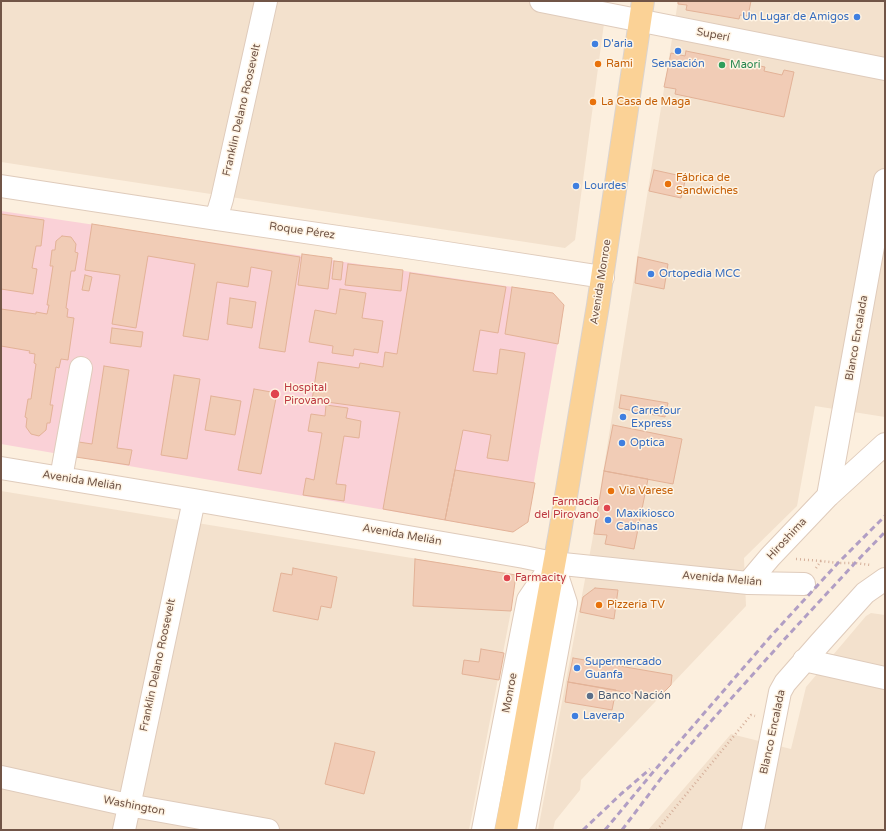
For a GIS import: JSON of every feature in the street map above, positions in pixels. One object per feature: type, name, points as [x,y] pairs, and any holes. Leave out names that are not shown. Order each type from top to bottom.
[{"type":"main road","name":"Avenida Monroe","points":[[553,563],[574,451],[603,277],[641,10]]},
{"type":"main road","name":"Monroe","points":[[506,830],[553,563]]},
{"type":"street","name":"Franklin Delano Roosevelt","points":[[216,219],[266,1]]},
{"type":"street","name":"Superí","points":[[541,1],[641,10],[885,69]]},
{"type":"street","name":"Blanco Encalada","points":[[828,496],[885,180]]},
{"type":"street","name":"Roque Pérez","points":[[1,186],[603,277]]},
{"type":"street","points":[[61,478],[81,368]]},
{"type":"street","name":"Hiroshima","points":[[748,583],[770,557],[828,496],[885,444]]},
{"type":"street","name":"Avenida Melián","points":[[1,468],[516,555],[553,563],[748,583],[804,584]]},
{"type":"street","name":"Franklin Delano Roosevelt","points":[[124,830],[194,500]]},
{"type":"street","name":"Monroe","points":[[483,830],[528,600],[553,563]]},
{"type":"street","points":[[524,830],[566,603],[553,563]]},
{"type":"street","name":"Blanco Encalada","points":[[754,830],[780,692],[785,683],[804,660],[865,593],[881,572]]},
{"type":"street","points":[[804,660],[885,678]]},
{"type":"street","name":"Washington","points":[[1,777],[128,806],[268,830]]},
{"type":"path","points":[[804,584],[822,561],[855,563],[881,572]]},
{"type":"path","points":[[657,830],[751,715],[775,720]]},
{"type":"shaded area","points":[[1,1],[607,1],[575,240],[565,248],[1,162]]},
{"type":"shaded area","points":[[678,1],[885,1],[885,417],[815,406],[797,506],[744,558],[746,606],[581,780],[580,790],[555,821],[553,830],[538,830],[592,542]]},
{"type":"shaded area","name":"Hospital Pirovano","points":[[1,211],[553,293],[564,306],[527,522],[513,532],[1,444]]},
{"type":"shaded area","points":[[1,491],[516,575],[511,611],[469,830],[1,830]]},
{"type":"shaded area","points":[[871,613],[885,615],[885,830],[648,830],[731,734],[791,749],[806,687],[866,616]]},
{"type":"building","points":[[678,1],[751,1],[748,16],[740,15],[739,19],[686,10],[687,5],[678,4]]},
{"type":"building","points":[[686,51],[765,67],[764,71],[782,75],[784,70],[794,72],[784,117],[675,94],[676,89],[664,87],[671,53],[685,56]]},
{"type":"building","name":"Fábrica de Sandwiches","points":[[654,170],[686,177],[681,198],[649,191]]},
{"type":"building","points":[[1,214],[44,220],[41,246],[36,246],[32,268],[37,269],[33,294],[1,289]]},
{"type":"building","points":[[92,224],[300,257],[285,352],[259,348],[272,271],[251,267],[248,287],[217,282],[208,340],[183,336],[195,264],[148,256],[136,328],[112,324],[120,275],[85,270]]},
{"type":"building","points":[[62,236],[71,237],[76,244],[75,252],[78,253],[75,271],[71,271],[66,308],[68,309],[67,317],[74,318],[68,360],[61,359],[59,368],[56,367],[50,405],[53,405],[50,423],[47,423],[46,430],[39,436],[31,434],[26,427],[27,418],[25,417],[28,399],[31,399],[36,364],[34,363],[35,354],[29,353],[30,351],[1,346],[1,309],[47,314],[53,266],[50,266],[52,250],[55,250],[56,241]]},
{"type":"building","points":[[302,254],[332,258],[328,289],[298,285]]},
{"type":"building","name":"Ortopedia MCC","points":[[638,257],[668,264],[664,289],[635,283]]},
{"type":"building","points":[[334,261],[343,262],[341,280],[332,279]]},
{"type":"building","points":[[348,264],[403,270],[401,291],[345,285]]},
{"type":"building","points":[[410,273],[506,287],[498,333],[480,330],[473,371],[497,374],[500,349],[525,353],[508,461],[487,458],[491,435],[463,430],[445,520],[383,509],[400,412],[312,400],[318,362],[359,368],[360,363],[383,367],[385,352],[397,354]]},
{"type":"building","points":[[85,275],[92,277],[89,291],[82,290]]},
{"type":"building","points":[[512,287],[553,293],[564,305],[558,344],[505,334]]},
{"type":"building","points":[[340,289],[366,293],[362,318],[383,321],[378,353],[354,349],[353,356],[332,353],[333,346],[309,342],[315,310],[336,314]]},
{"type":"building","points":[[230,298],[256,302],[252,328],[227,324]]},
{"type":"building","points":[[112,328],[143,332],[141,347],[110,343]]},
{"type":"building","points":[[104,366],[129,370],[117,448],[132,450],[129,465],[69,456],[72,441],[92,444]]},
{"type":"building","points":[[174,375],[200,379],[187,459],[161,455]]},
{"type":"building","points":[[254,389],[277,393],[261,474],[238,470]]},
{"type":"building","points":[[621,395],[668,403],[665,417],[619,408]]},
{"type":"building","points":[[211,396],[241,401],[235,435],[205,430]]},
{"type":"building","points":[[326,405],[348,408],[346,418],[361,421],[359,438],[344,436],[336,484],[346,485],[344,501],[303,495],[306,478],[314,480],[322,433],[308,431],[311,414],[325,416]]},
{"type":"building","points":[[613,425],[682,439],[673,484],[604,471]]},
{"type":"building","points":[[455,470],[535,483],[528,522],[513,532],[445,520]]},
{"type":"building","points":[[604,471],[648,479],[634,549],[605,544],[607,535],[594,534]]},
{"type":"building","points":[[415,559],[516,575],[511,611],[413,606]]},
{"type":"building","points":[[293,568],[337,577],[331,608],[321,606],[318,620],[273,611],[281,573],[292,575]]},
{"type":"building","name":"Pizzeria TV","points":[[595,588],[618,590],[614,619],[580,612],[583,597]]},
{"type":"building","points":[[481,649],[504,653],[499,680],[462,674],[464,660],[479,662]]},
{"type":"building","points":[[573,658],[672,675],[671,685],[658,698],[568,682]]},
{"type":"building","name":"Banco Nación","points":[[568,682],[616,690],[612,710],[565,702]]},
{"type":"building","points":[[335,743],[375,752],[364,794],[325,784]]},
{"type":"railway","points":[[605,830],[771,636],[838,563],[885,516]]},
{"type":"railway","points":[[622,830],[662,777],[712,720],[781,643],[885,532]]},
{"type":"railway","points":[[583,830],[650,769]]},
{"type":"place","name":"Un Lugar de Amigos","points":[[857,17]]},
{"type":"place","name":"D'aria","points":[[595,44]]},
{"type":"place","name":"Sensación","points":[[678,51]]},
{"type":"place","name":"Rami","points":[[598,64]]},
{"type":"place","name":"Maori","points":[[722,65]]},
{"type":"place","name":"La Casa de Maga","points":[[593,102]]},
{"type":"place","name":"Fábrica de Sandwiches","points":[[668,184]]},
{"type":"place","name":"Lourdes","points":[[576,186]]},
{"type":"place","name":"Ortopedia MCC","points":[[651,274]]},
{"type":"place","name":"Hospital Pirovano","points":[[275,394]]},
{"type":"place","name":"Carrefour Express","points":[[623,417]]},
{"type":"place","name":"Optica","points":[[622,443]]},
{"type":"place","name":"Via Varese","points":[[611,491]]},
{"type":"place","name":"Farmacia del Pirovano","points":[[607,508]]},
{"type":"place","name":"Maxikiosco Cabinas","points":[[608,520]]},
{"type":"place","name":"Farmacity","points":[[507,578]]},
{"type":"place","name":"Pizzeria TV","points":[[599,605]]},
{"type":"place","name":"Supermercado Guanfa","points":[[577,668]]},
{"type":"place","name":"Banco Nación","points":[[590,696]]},
{"type":"place","name":"Laverap","points":[[575,716]]}]
